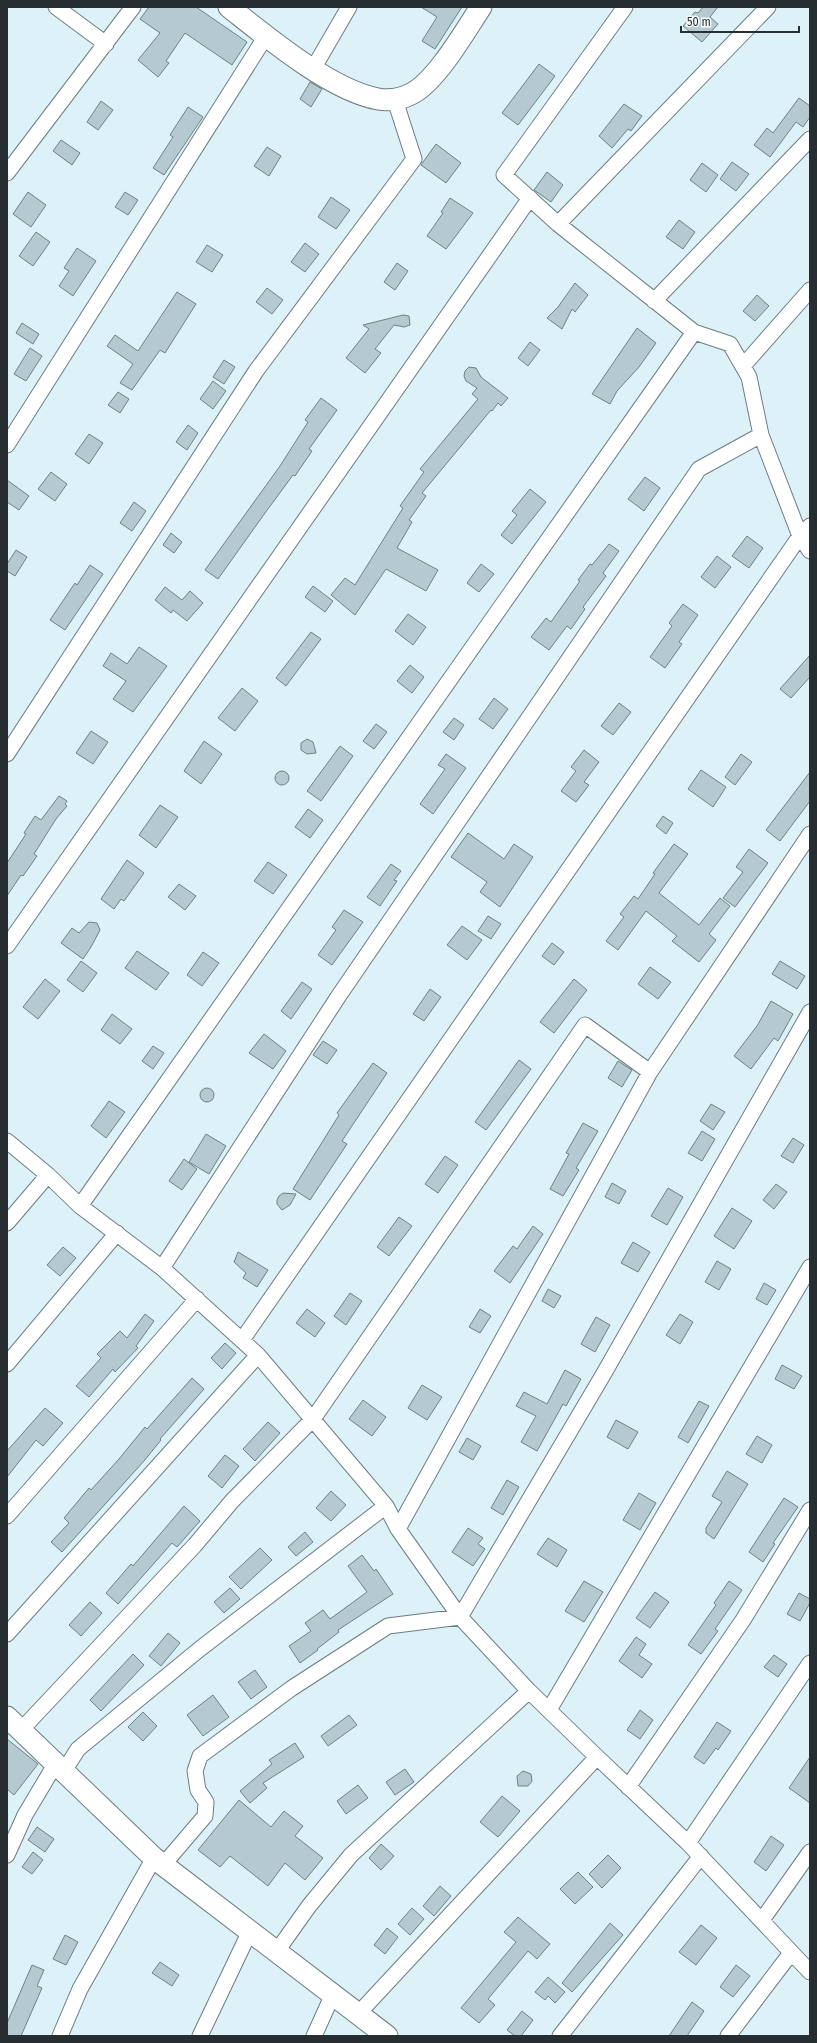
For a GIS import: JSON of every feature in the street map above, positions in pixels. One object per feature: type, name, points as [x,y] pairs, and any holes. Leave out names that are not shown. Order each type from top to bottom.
[{"type":"street","points":[[56,7],[106,44]]},
{"type":"street","points":[[7,173],[134,7]]},
{"type":"street","points":[[229,7],[266,36],[337,84],[362,95],[380,100],[395,100],[411,94],[428,80],[481,7]]},
{"type":"street","points":[[313,69],[348,7]]},
{"type":"street","points":[[625,7],[504,176],[558,224],[694,332],[730,344],[749,376],[761,435],[805,531],[810,551]]},
{"type":"street","points":[[558,224],[768,7]]},
{"type":"street","points":[[7,445],[266,36]]},
{"type":"street","points":[[7,754],[256,371],[414,159],[395,100]]},
{"type":"street","points":[[654,301],[810,138]]},
{"type":"street","points":[[7,946],[530,198]]},
{"type":"street","points":[[743,366],[810,290]]},
{"type":"street","points":[[80,1206],[694,332]]},
{"type":"street","points":[[162,1268],[338,997],[699,469],[761,435]]},
{"type":"street","points":[[242,1340],[805,531]]},
{"type":"street","points":[[398,1529],[650,1072],[810,834]]},
{"type":"street","points":[[460,1617],[607,1368],[810,1012]]},
{"type":"street","points":[[387,2036],[159,1861],[14,1723],[195,1545],[232,1501],[313,1419],[585,1026],[650,1072]]},
{"type":"street","points":[[7,1141],[48,1175],[80,1206],[162,1268],[198,1299],[258,1355],[386,1506],[398,1529],[460,1617],[529,1691],[596,1757],[701,1856],[810,1972]]},
{"type":"street","points":[[7,1223],[48,1175]]},
{"type":"street","points":[[7,1364],[117,1233]]},
{"type":"street","points":[[549,1710],[810,1267]]},
{"type":"street","points":[[7,1516],[198,1299]]},
{"type":"street","points":[[7,1634],[258,1355]]},
{"type":"street","points":[[7,1854],[25,1814],[60,1767],[78,1749],[201,1648],[386,1506]]},
{"type":"street","points":[[628,1787],[743,1620],[810,1510]]},
{"type":"street","points":[[60,2036],[80,1989],[159,1861],[205,1816],[206,1802],[198,1790],[195,1771],[200,1756],[292,1688],[388,1626],[460,1617]]},
{"type":"street","points":[[688,1843],[810,1663]]},
{"type":"street","points":[[276,1951],[309,1906],[351,1856],[529,1691]]},
{"type":"street","points":[[358,2014],[596,1757]]},
{"type":"street","points":[[762,1920],[810,1852]]},
{"type":"street","points":[[560,2036],[701,1856]]},
{"type":"street","points":[[200,2036],[250,1931]]},
{"type":"street","points":[[728,2036],[791,1953]]},
{"type":"street","points":[[314,2036],[333,1994]]},
{"type":"building","points":[[149,7],[196,7],[247,42],[232,65],[185,33],[166,61],[169,63],[158,77],[138,60],[160,33],[140,19]]},
{"type":"building","points":[[421,7],[462,7],[435,49],[422,41],[437,17]]},
{"type":"building","points":[[703,7],[718,7],[710,17],[718,24],[702,42],[683,26],[695,12],[698,13]]},
{"type":"building","points":[[539,64],[555,76],[518,125],[502,113]]},
{"type":"building","points":[[310,82],[322,89],[311,107],[300,99]]},
{"type":"building","points":[[799,98],[810,106],[810,117],[803,127],[796,122],[770,157],[754,145],[767,128],[773,133]]},
{"type":"building","points":[[101,101],[113,110],[98,130],[87,122]]},
{"type":"building","points":[[624,104],[642,116],[631,131],[628,129],[612,148],[599,136]]},
{"type":"building","points":[[188,107],[203,117],[164,175],[153,168],[173,137],[170,135]]},
{"type":"building","points":[[61,140],[80,153],[72,165],[53,151]]},
{"type":"building","points":[[436,144],[461,163],[446,183],[421,165]]},
{"type":"building","points":[[267,147],[281,156],[269,176],[254,166]]},
{"type":"building","points":[[732,162],[749,174],[736,191],[720,179]]},
{"type":"building","points":[[702,163],[718,175],[706,192],[690,180]]},
{"type":"building","points":[[547,172],[563,185],[551,202],[534,190]]},
{"type":"building","points":[[28,192],[46,205],[31,227],[13,214]]},
{"type":"building","points":[[125,192],[138,200],[128,215],[115,207]]},
{"type":"building","points":[[331,197],[350,210],[336,229],[318,217]]},
{"type":"building","points":[[450,198],[473,213],[446,249],[427,236],[443,213],[441,212]]},
{"type":"building","points":[[679,220],[695,232],[683,249],[666,237]]},
{"type":"building","points":[[36,232],[50,242],[33,266],[19,256]]},
{"type":"building","points":[[305,243],[319,254],[305,272],[291,262]]},
{"type":"building","points":[[207,245],[223,255],[212,272],[196,262]]},
{"type":"building","points":[[77,248],[96,261],[73,296],[59,286],[69,271],[64,268]]},
{"type":"building","points":[[397,263],[408,271],[395,290],[384,282]]},
{"type":"building","points":[[575,283],[588,295],[575,312],[572,309],[562,329],[547,318],[558,307]]},
{"type":"building","points":[[267,288],[283,300],[272,314],[256,302]]},
{"type":"building","points":[[177,292],[196,304],[165,353],[160,350],[132,390],[120,383],[133,364],[107,346],[115,335],[138,351]]},
{"type":"building","points":[[757,295],[769,306],[755,321],[743,311]]},
{"type":"building","points":[[403,315],[409,316],[410,325],[404,327],[394,325],[375,349],[381,353],[365,373],[346,358],[369,329],[363,325]]},
{"type":"building","points":[[22,323],[39,334],[33,344],[16,333]]},
{"type":"building","points":[[637,328],[656,343],[639,367],[617,391],[610,404],[592,394]]},
{"type":"building","points":[[530,342],[540,350],[528,366],[518,358]]},
{"type":"building","points":[[30,348],[42,356],[26,381],[14,374]]},
{"type":"building","points":[[224,360],[235,367],[224,384],[213,377]]},
{"type":"building","points":[[469,367],[476,368],[481,377],[508,398],[501,406],[498,403],[492,411],[491,410],[422,493],[426,496],[409,520],[412,522],[397,548],[438,570],[426,591],[386,569],[355,615],[331,595],[345,578],[355,585],[403,508],[400,506],[424,472],[420,469],[478,399],[472,394],[477,388],[466,381],[464,376],[465,371]]},
{"type":"building","points":[[213,381],[226,391],[213,409],[200,399]]},
{"type":"building","points":[[118,392],[129,399],[120,413],[108,405]]},
{"type":"building","points":[[321,398],[337,410],[309,449],[312,451],[295,476],[293,475],[218,579],[205,570],[280,466],[308,422],[305,420]]},
{"type":"building","points":[[188,425],[198,433],[187,450],[176,442]]},
{"type":"building","points":[[89,434],[103,443],[89,464],[75,454]]},
{"type":"building","points":[[51,472],[67,484],[55,501],[38,489]]},
{"type":"building","points":[[645,477],[660,488],[644,511],[628,499]]},
{"type":"building","points":[[7,480],[29,496],[19,510],[7,502]]},
{"type":"building","points":[[530,489],[546,502],[512,544],[501,535],[517,515],[512,511]]},
{"type":"building","points":[[134,502],[146,511],[132,531],[120,523]]},
{"type":"building","points":[[171,533],[182,542],[174,553],[163,545]]},
{"type":"building","points":[[747,536],[763,548],[749,568],[732,556]]},
{"type":"building","points":[[609,544],[619,551],[603,573],[606,576],[583,607],[585,609],[571,629],[567,626],[549,650],[531,637],[546,618],[551,622],[580,581],[578,580],[590,564],[592,565]]},
{"type":"building","points":[[16,550],[27,557],[15,576],[7,571],[7,564]]},
{"type":"building","points":[[717,556],[731,567],[715,588],[701,577]]},
{"type":"building","points":[[481,564],[494,574],[479,592],[467,583]]},
{"type":"building","points":[[90,565],[103,574],[65,630],[50,620],[75,583],[77,585]]},
{"type":"building","points":[[313,586],[333,601],[325,612],[305,597]]},
{"type":"building","points":[[165,587],[182,600],[190,591],[203,603],[187,621],[173,610],[171,613],[155,600]]},
{"type":"building","points":[[683,604],[698,615],[679,642],[682,644],[665,668],[650,657],[672,626],[669,623]]},
{"type":"building","points":[[408,614],[426,627],[413,645],[395,631]]},
{"type":"building","points":[[311,632],[321,639],[286,686],[276,678]]},
{"type":"building","points":[[139,647],[167,666],[133,712],[113,699],[126,681],[103,666],[111,653],[127,664]]},
{"type":"building","points":[[810,655],[810,677],[791,698],[780,689]]},
{"type":"building","points":[[410,665],[424,677],[412,693],[397,681]]},
{"type":"building","points":[[242,688],[258,701],[235,731],[218,718]]},
{"type":"building","points":[[494,698],[508,709],[493,729],[479,719]]},
{"type":"building","points":[[619,703],[631,712],[613,735],[601,726]]},
{"type":"building","points":[[454,718],[464,725],[454,740],[443,732]]},
{"type":"building","points":[[376,724],[387,732],[374,749],[363,741]]},
{"type":"building","points":[[91,731],[108,742],[93,764],[76,753]]},
{"type":"building","points":[[307,739],[313,742],[316,753],[307,754],[301,750],[301,743]]},
{"type":"building","points":[[204,741],[222,754],[201,784],[184,771]]},
{"type":"building","points":[[340,746],[353,756],[321,801],[307,791]]},
{"type":"building","points":[[584,750],[599,762],[584,782],[589,785],[576,802],[561,791],[576,771],[571,767]]},
{"type":"building","points":[[446,754],[466,768],[433,814],[420,804],[445,769],[438,765]]},
{"type":"building","points":[[741,754],[752,762],[735,785],[725,777]]},
{"type":"building","points":[[701,770],[726,787],[713,807],[688,789]]},
{"type":"building","points":[[282,771],[287,773],[289,778],[287,783],[282,785],[277,783],[275,778],[277,773]]},
{"type":"building","points":[[810,772],[810,801],[780,841],[766,830]]},
{"type":"building","points":[[59,796],[67,801],[65,804],[67,806],[56,819],[34,854],[37,856],[23,876],[21,875],[7,896],[7,863],[26,834],[24,833],[35,816],[41,820]]},
{"type":"building","points":[[160,805],[178,817],[156,848],[139,835]]},
{"type":"building","points":[[308,809],[323,820],[310,838],[295,827]]},
{"type":"building","points":[[663,816],[673,823],[666,834],[656,826]]},
{"type":"building","points":[[468,833],[504,859],[514,844],[533,857],[500,907],[480,892],[487,882],[451,857]]},
{"type":"building","points":[[674,844],[688,854],[659,893],[699,925],[720,898],[730,906],[709,934],[716,940],[699,962],[672,941],[677,936],[646,911],[618,950],[606,941],[624,917],[620,914],[634,896],[638,899],[655,874],[653,873]]},
{"type":"building","points":[[749,849],[768,863],[735,907],[723,898],[743,872],[736,867]]},
{"type":"building","points":[[127,860],[144,873],[124,901],[121,899],[114,909],[101,899]]},
{"type":"building","points":[[268,862],[287,875],[273,894],[254,881]]},
{"type":"building","points":[[391,864],[401,871],[394,880],[397,881],[380,906],[367,897]]},
{"type":"building","points":[[179,884],[196,896],[185,910],[168,897]]},
{"type":"building","points":[[344,910],[363,922],[332,965],[318,955],[336,930],[332,927]]},
{"type":"building","points":[[488,916],[501,924],[491,939],[478,931]]},
{"type":"building","points":[[89,922],[97,923],[100,930],[83,959],[61,943],[72,928],[79,933]]},
{"type":"building","points":[[462,926],[482,940],[467,960],[447,945]]},
{"type":"building","points":[[552,943],[564,952],[554,965],[542,956]]},
{"type":"building","points":[[137,951],[169,973],[156,990],[125,968]]},
{"type":"building","points":[[203,952],[219,963],[202,986],[187,975]]},
{"type":"building","points":[[81,961],[97,973],[83,992],[67,980]]},
{"type":"building","points":[[780,961],[805,976],[797,989],[772,974]]},
{"type":"building","points":[[650,967],[671,982],[658,999],[638,984]]},
{"type":"building","points":[[45,979],[60,991],[38,1019],[23,1007]]},
{"type":"building","points":[[574,979],[587,990],[554,1033],[540,1022]]},
{"type":"building","points":[[302,982],[312,989],[291,1019],[281,1011]]},
{"type":"building","points":[[430,989],[441,997],[424,1021],[413,1014]]},
{"type":"building","points":[[771,1001],[793,1014],[778,1041],[774,1038],[751,1069],[734,1056],[757,1026]]},
{"type":"building","points":[[112,1014],[132,1029],[120,1044],[101,1030]]},
{"type":"building","points":[[264,1034],[286,1051],[273,1069],[249,1053]]},
{"type":"building","points":[[323,1041],[337,1050],[327,1064],[313,1055]]},
{"type":"building","points":[[153,1046],[164,1053],[153,1069],[142,1061]]},
{"type":"building","points":[[519,1060],[531,1069],[486,1130],[475,1122]]},
{"type":"building","points":[[618,1061],[632,1070],[622,1087],[608,1078]]},
{"type":"building","points":[[373,1063],[387,1073],[342,1141],[347,1144],[310,1200],[293,1189],[339,1115],[337,1113]]},
{"type":"building","points":[[204,1088],[210,1088],[214,1092],[214,1098],[210,1102],[204,1102],[200,1098],[200,1092]]},
{"type":"building","points":[[109,1101],[125,1112],[106,1138],[91,1126]]},
{"type":"building","points":[[711,1104],[725,1112],[713,1130],[700,1121]]},
{"type":"building","points":[[583,1123],[598,1131],[576,1168],[579,1170],[563,1196],[550,1189],[569,1154],[566,1153]]},
{"type":"building","points":[[702,1131],[715,1139],[702,1161],[688,1153]]},
{"type":"building","points":[[206,1134],[226,1146],[209,1174],[189,1162]]},
{"type":"building","points":[[793,1138],[804,1145],[793,1163],[781,1156]]},
{"type":"building","points":[[445,1156],[458,1165],[438,1193],[425,1184]]},
{"type":"building","points":[[184,1159],[197,1169],[182,1190],[169,1181]]},
{"type":"building","points":[[612,1183],[626,1191],[619,1204],[605,1197]]},
{"type":"building","points":[[776,1184],[787,1192],[774,1209],[763,1200]]},
{"type":"building","points":[[668,1188],[683,1197],[667,1225],[651,1216]]},
{"type":"building","points":[[283,1193],[296,1194],[290,1205],[282,1210],[277,1204],[277,1200]]},
{"type":"building","points":[[732,1208],[752,1221],[734,1249],[714,1236]]},
{"type":"building","points":[[399,1217],[412,1226],[389,1256],[377,1247]]},
{"type":"building","points":[[533,1226],[543,1234],[510,1283],[494,1271],[513,1246],[517,1249]]},
{"type":"building","points":[[633,1242],[650,1252],[638,1272],[621,1263]]},
{"type":"building","points":[[63,1247],[76,1258],[60,1276],[47,1265]]},
{"type":"building","points":[[238,1252],[268,1270],[257,1287],[243,1278],[246,1273],[234,1262]]},
{"type":"building","points":[[717,1261],[731,1269],[719,1290],[705,1282]]},
{"type":"building","points":[[764,1283],[776,1290],[767,1305],[756,1299]]},
{"type":"building","points":[[548,1289],[561,1296],[554,1308],[542,1301]]},
{"type":"building","points":[[350,1293],[362,1301],[346,1325],[334,1316]]},
{"type":"building","points":[[307,1309],[325,1323],[315,1337],[296,1323]]},
{"type":"building","points":[[480,1309],[491,1316],[480,1333],[469,1327]]},
{"type":"building","points":[[145,1314],[154,1321],[136,1346],[138,1348],[115,1372],[113,1369],[89,1397],[76,1386],[101,1358],[97,1354],[120,1331],[127,1338]]},
{"type":"building","points":[[680,1314],[693,1322],[680,1344],[666,1335]]},
{"type":"building","points":[[596,1317],[610,1325],[595,1352],[581,1344]]},
{"type":"building","points":[[225,1343],[236,1353],[222,1369],[211,1358]]},
{"type":"building","points":[[782,1365],[802,1376],[794,1389],[775,1379]]},
{"type":"building","points":[[565,1370],[581,1379],[566,1406],[563,1404],[537,1451],[521,1442],[536,1416],[516,1406],[524,1392],[547,1404]]},
{"type":"building","points":[[192,1378],[204,1389],[160,1439],[161,1440],[144,1461],[62,1552],[51,1542],[69,1523],[64,1518],[89,1488],[91,1490],[145,1427],[147,1429]]},
{"type":"building","points":[[422,1385],[442,1397],[427,1420],[408,1408]]},
{"type":"building","points":[[363,1400],[386,1417],[372,1436],[349,1419]]},
{"type":"building","points":[[699,1401],[709,1406],[688,1443],[678,1437]]},
{"type":"building","points":[[45,1408],[63,1423],[43,1446],[36,1440],[7,1477],[7,1451]]},
{"type":"building","points":[[616,1420],[638,1432],[628,1449],[607,1437]]},
{"type":"building","points":[[268,1422],[280,1433],[255,1461],[243,1449]]},
{"type":"building","points":[[757,1436],[772,1445],[762,1463],[746,1454]]},
{"type":"building","points":[[467,1438],[481,1446],[473,1460],[459,1452]]},
{"type":"building","points":[[225,1455],[239,1466],[222,1488],[208,1476]]},
{"type":"building","points":[[727,1471],[748,1484],[714,1539],[706,1533],[706,1528],[722,1502],[712,1496]]},
{"type":"building","points":[[507,1480],[519,1487],[503,1515],[491,1508]]},
{"type":"building","points":[[331,1491],[346,1505],[331,1521],[316,1508]]},
{"type":"building","points":[[639,1493],[656,1503],[640,1530],[623,1520]]},
{"type":"building","points":[[784,1498],[798,1507],[773,1543],[775,1544],[763,1562],[749,1552]]},
{"type":"building","points":[[184,1506],[200,1521],[177,1547],[172,1543],[118,1604],[106,1593],[131,1564],[133,1566]]},
{"type":"building","points":[[468,1528],[483,1538],[478,1544],[485,1549],[473,1566],[452,1552]]},
{"type":"building","points":[[305,1532],[313,1542],[296,1556],[288,1547]]},
{"type":"building","points":[[548,1538],[567,1550],[557,1567],[537,1554]]},
{"type":"building","points":[[260,1548],[272,1560],[241,1589],[229,1577]]},
{"type":"building","points":[[362,1555],[374,1571],[376,1569],[393,1594],[338,1630],[339,1632],[300,1663],[289,1646],[311,1631],[305,1623],[323,1610],[330,1619],[367,1592],[348,1566]]},
{"type":"building","points":[[584,1581],[603,1592],[584,1622],[565,1611]]},
{"type":"building","points":[[729,1581],[742,1590],[715,1629],[718,1631],[701,1654],[688,1645],[716,1605],[714,1603]]},
{"type":"building","points":[[230,1588],[240,1599],[224,1613],[214,1602]]},
{"type":"building","points":[[655,1592],[669,1602],[650,1628],[636,1618]]},
{"type":"building","points":[[799,1593],[810,1599],[810,1603],[800,1621],[787,1614]]},
{"type":"building","points":[[90,1602],[102,1613],[81,1636],[69,1625]]},
{"type":"building","points":[[168,1633],[180,1643],[161,1666],[149,1656]]},
{"type":"building","points":[[636,1637],[646,1644],[639,1655],[652,1664],[642,1678],[619,1661]]},
{"type":"building","points":[[133,1654],[144,1665],[101,1711],[90,1700]]},
{"type":"building","points":[[774,1655],[787,1664],[778,1677],[764,1667]]},
{"type":"building","points":[[255,1670],[267,1687],[251,1699],[238,1682]]},
{"type":"building","points":[[213,1695],[229,1717],[203,1736],[187,1715]]},
{"type":"building","points":[[640,1710],[653,1720],[640,1739],[627,1730]]},
{"type":"building","points":[[143,1712],[157,1726],[143,1741],[128,1727]]},
{"type":"building","points":[[349,1715],[357,1725],[328,1746],[321,1736]]},
{"type":"building","points":[[717,1722],[731,1731],[718,1750],[716,1748],[704,1764],[694,1757]]},
{"type":"building","points":[[7,1739],[38,1764],[14,1795],[7,1789]]},
{"type":"building","points":[[295,1743],[304,1757],[263,1783],[267,1788],[250,1803],[240,1791],[272,1764],[269,1760]]},
{"type":"building","points":[[810,1757],[810,1803],[789,1788]]},
{"type":"building","points":[[405,1769],[414,1782],[395,1795],[386,1782]]},
{"type":"building","points":[[523,1771],[531,1774],[532,1781],[528,1786],[518,1786],[517,1776]]},
{"type":"building","points":[[358,1785],[368,1798],[346,1814],[337,1801]]},
{"type":"building","points":[[502,1796],[520,1811],[498,1837],[480,1822]]},
{"type":"building","points":[[239,1800],[271,1827],[284,1811],[303,1826],[295,1836],[323,1858],[305,1880],[285,1863],[268,1886],[230,1856],[220,1867],[198,1850]]},
{"type":"building","points":[[37,1827],[54,1839],[45,1852],[28,1840]]},
{"type":"building","points":[[771,1836],[784,1845],[766,1871],[754,1862]]},
{"type":"building","points":[[381,1844],[394,1856],[381,1870],[369,1858]]},
{"type":"building","points":[[33,1852],[43,1860],[32,1874],[22,1867]]},
{"type":"building","points":[[608,1855],[621,1868],[602,1888],[589,1874]]},
{"type":"building","points":[[578,1872],[593,1887],[575,1904],[560,1889]]},
{"type":"building","points":[[440,1886],[451,1896],[434,1916],[423,1906]]},
{"type":"building","points":[[412,1908],[424,1919],[410,1935],[398,1924]]},
{"type":"building","points":[[518,1917],[550,1944],[537,1959],[528,1951],[488,1999],[495,2005],[479,2023],[461,2008],[516,1942],[504,1932]]},
{"type":"building","points":[[610,1923],[623,1935],[572,1992],[562,1983]]},
{"type":"building","points":[[701,1925],[717,1938],[696,1965],[679,1952]]},
{"type":"building","points":[[387,1928],[398,1937],[385,1954],[374,1945]]},
{"type":"building","points":[[65,1935],[78,1942],[66,1965],[53,1959]]},
{"type":"building","points":[[160,1962],[179,1975],[172,1986],[152,1973]]},
{"type":"building","points":[[32,1965],[44,1970],[37,1986],[42,1988],[21,2036],[7,2036],[7,2023]]},
{"type":"building","points":[[736,1965],[750,1976],[733,1997],[720,1987]]},
{"type":"building","points":[[548,1977],[565,1992],[555,2003],[548,1996],[545,2000],[535,1992]]},
{"type":"building","points":[[692,2002],[704,2011],[687,2036],[669,2036]]},
{"type":"building","points":[[522,2011],[533,2020],[521,2036],[515,2036],[507,2030]]}]
